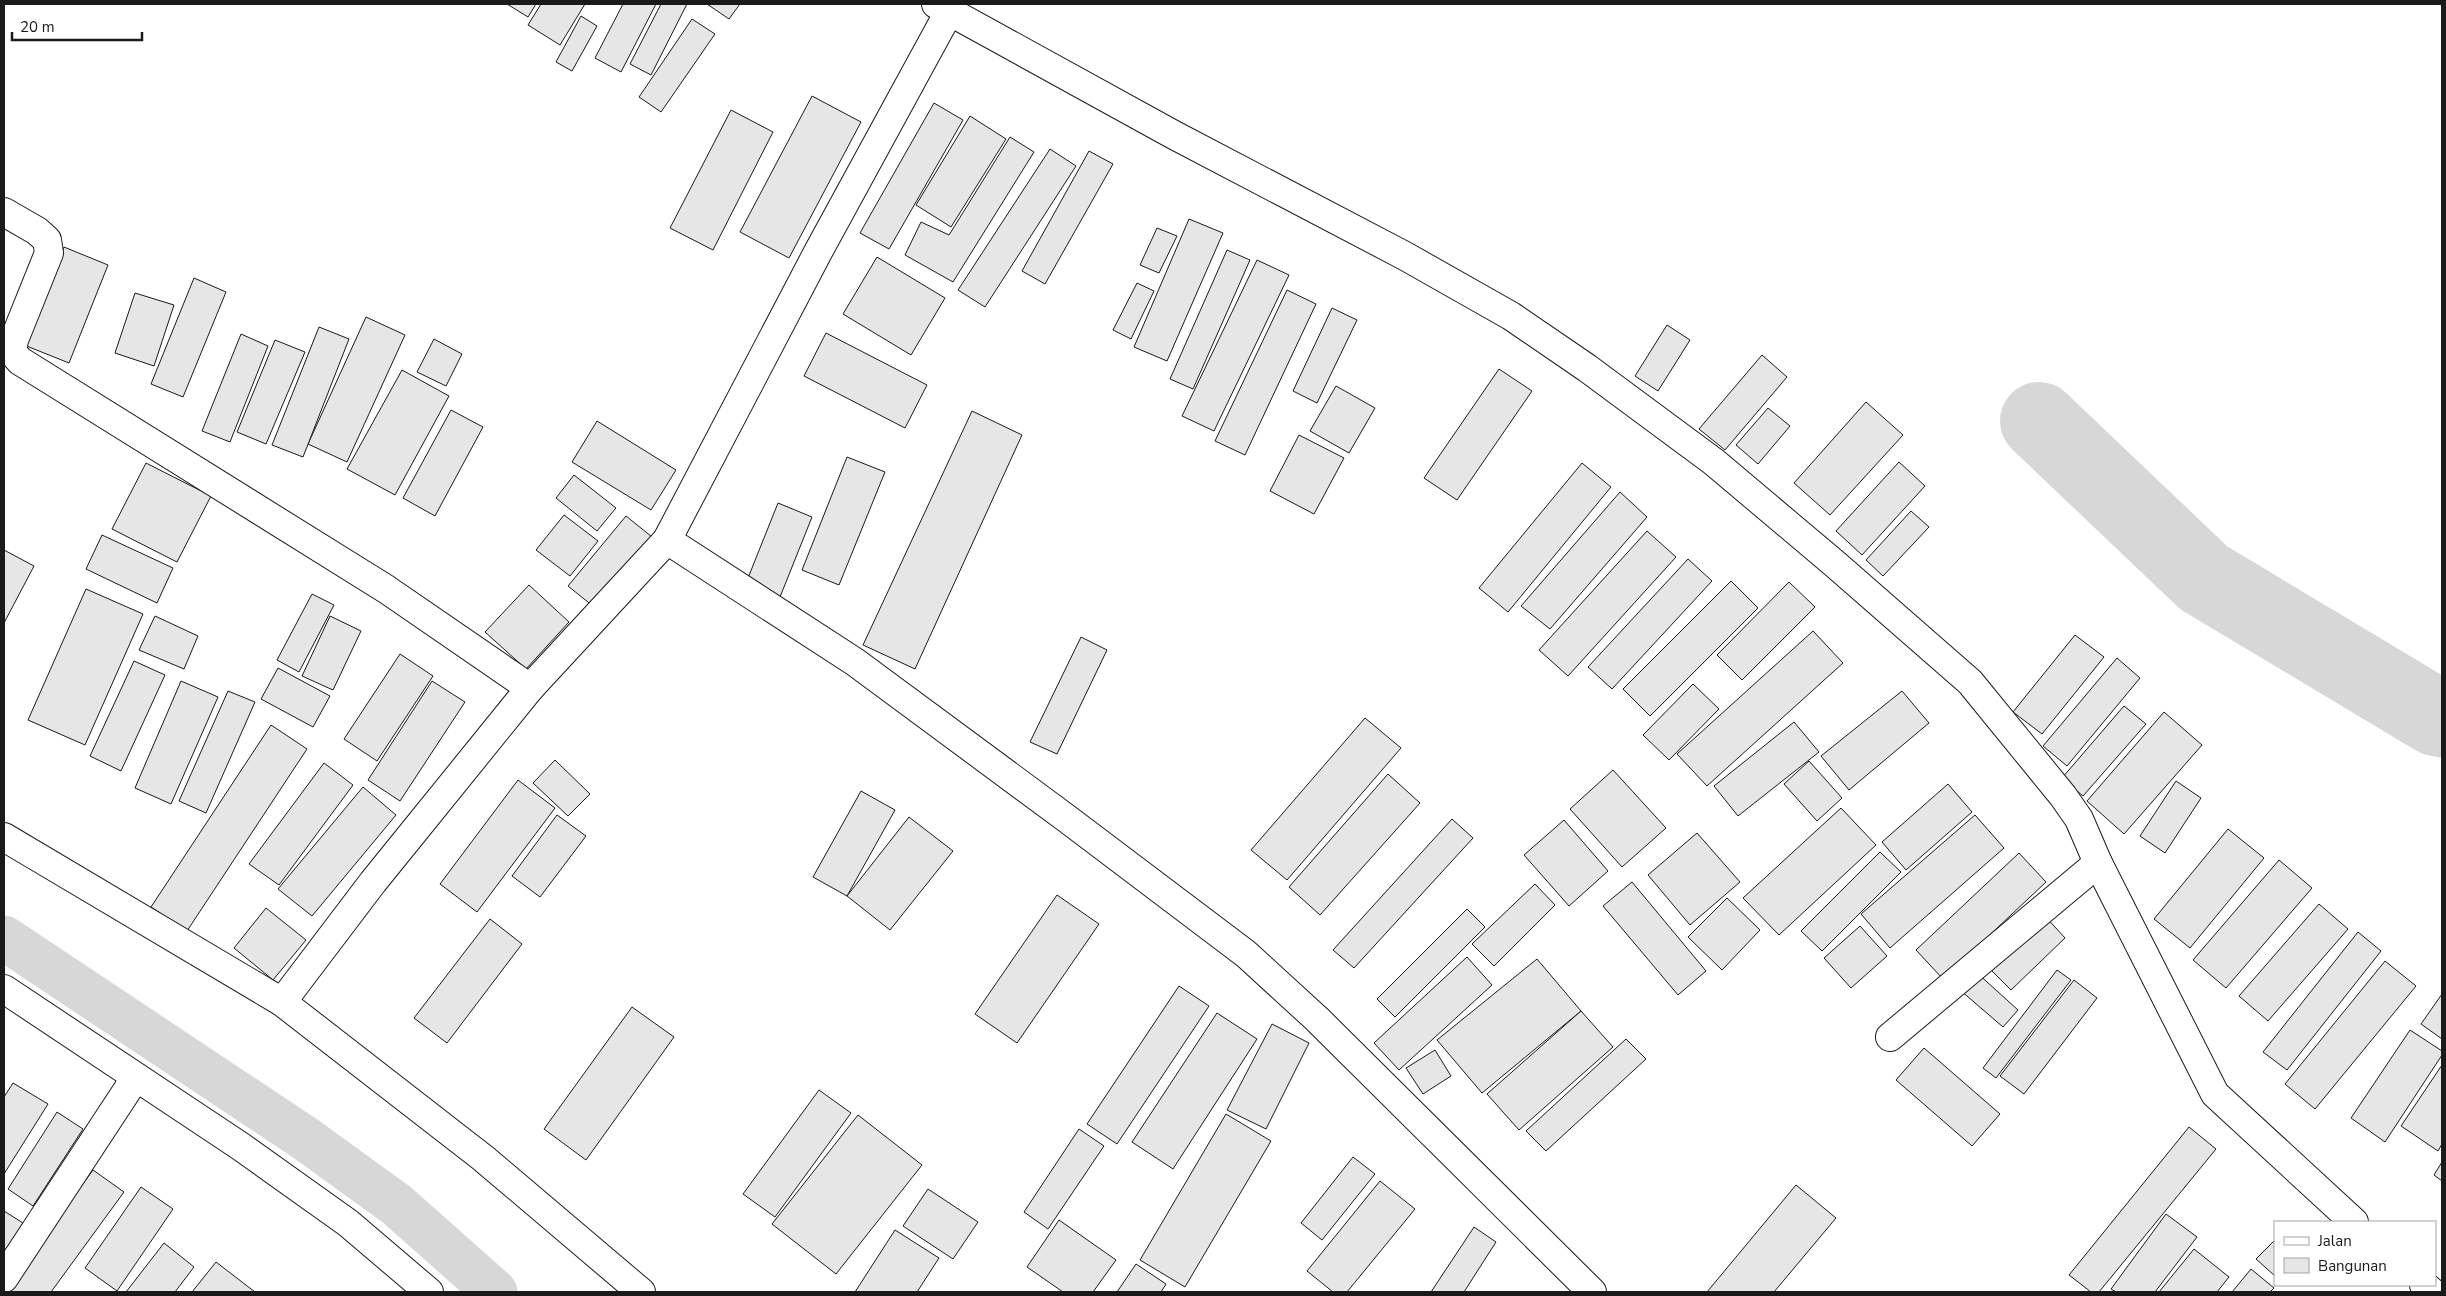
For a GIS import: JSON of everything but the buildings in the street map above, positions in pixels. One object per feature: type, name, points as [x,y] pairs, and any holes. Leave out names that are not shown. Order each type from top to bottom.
[{"type":"street","points":[[282,1002],[373,882],[530,688],[667,540],[818,252],[943,7],[1174,135],[1404,256],[1511,316],[1698,450],[1835,564],[1970,682],[2063,796],[2079,819],[2098,863],[2215,1094],[2234,1114],[2353,1221]]},
{"type":"street","points":[[4,212],[37,231],[48,240],[49,253],[14,340],[12,352],[20,361],[386,589],[530,688]]},
{"type":"street","points":[[667,540],[855,662],[1246,954],[1317,1019],[1592,1292]]},
{"type":"street","points":[[4,836],[282,1002],[483,1158],[641,1292]]},
{"type":"street","points":[[1890,1037],[2098,863]]},
{"type":"street","points":[[4,989],[240,1146],[348,1223],[430,1292]]},
{"type":"street","points":[[4,1278],[136,1077]]},
{"type":"waterway","points":[[2039,421],[2204,578],[2436,717],[2442,718]]},
{"type":"waterway","points":[[4,938],[306,1139],[397,1205],[495,1292]]}]
